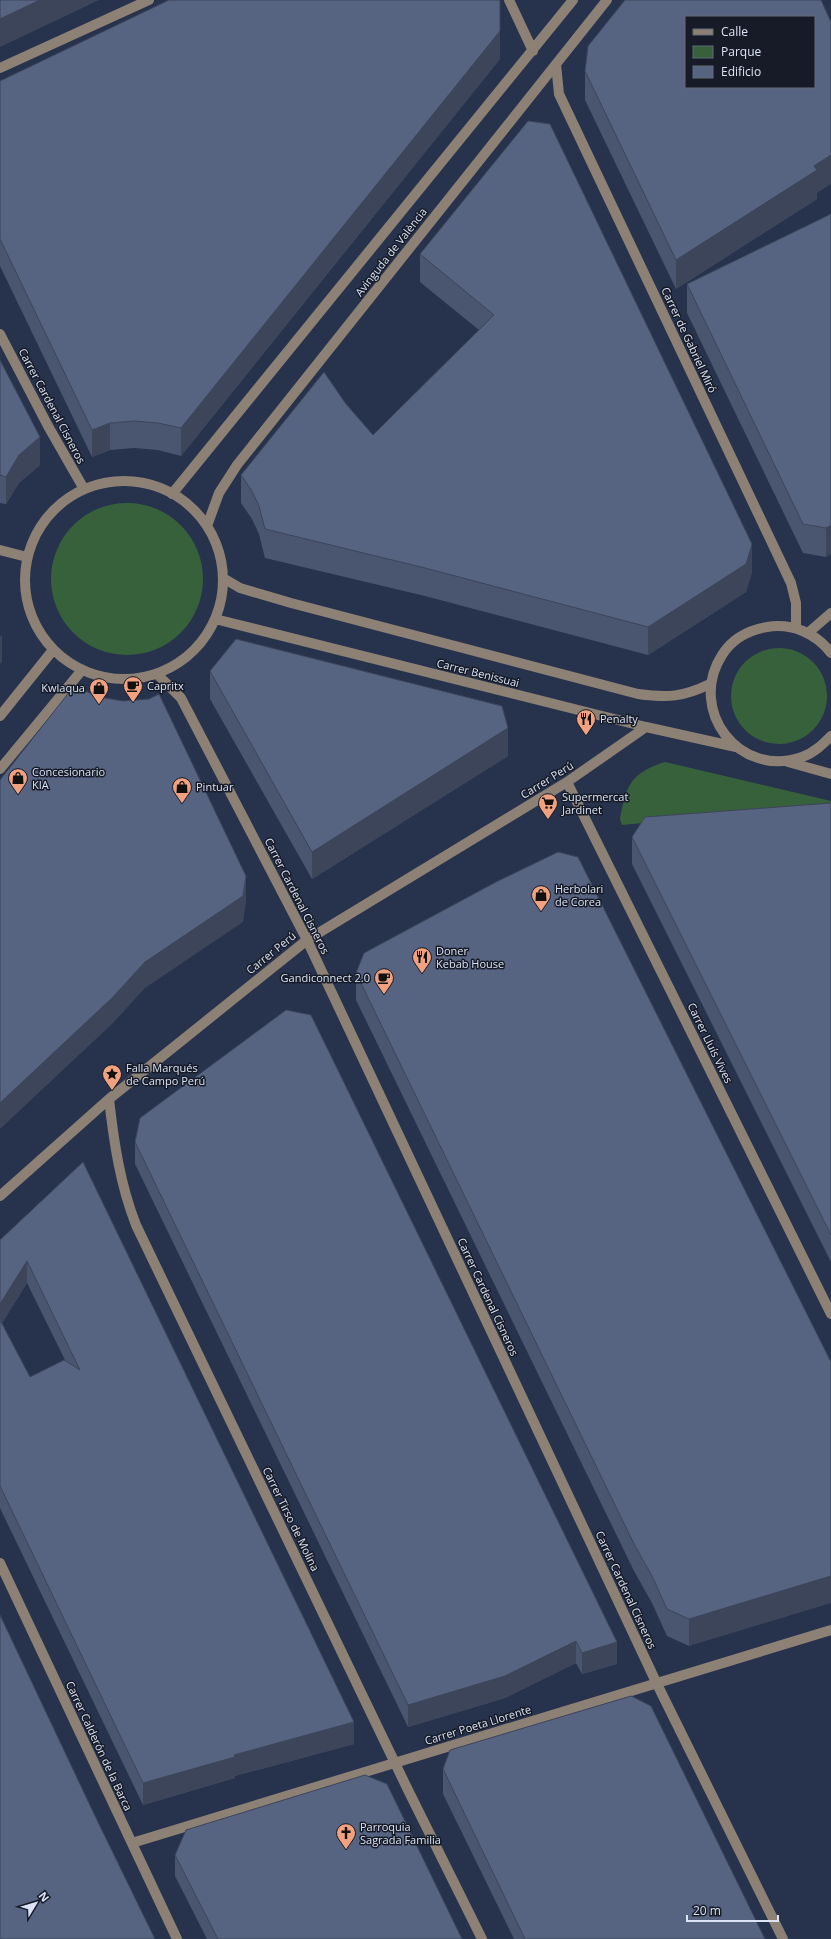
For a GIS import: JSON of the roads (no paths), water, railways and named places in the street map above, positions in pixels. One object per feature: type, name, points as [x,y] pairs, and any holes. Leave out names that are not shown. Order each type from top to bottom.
[{"type":"street","points":[[0,68],[149,0]]},
{"type":"street","points":[[509,0],[533,51]]},
{"type":"street","name":"Avinguda de València","points":[[172,494],[573,0]]},
{"type":"street","name":"Avinguda de València","points":[[207,526],[218,492],[237,465],[607,0]]},
{"type":"street","name":"Carrer de Gabriel Miró","points":[[556,64],[559,94],[791,583],[796,603],[796,628]]},
{"type":"street","name":"Carrer Cardenal Cisneros","points":[[0,334],[48,426],[84,489]]},
{"type":"street","points":[[114,481],[144,483],[172,494],[191,508],[207,526],[219,551],[223,578],[221,600],[215,619],[201,643],[181,661],[157,674],[132,679],[107,678],[82,670],[53,650],[38,630],[29,606],[25,582],[27,557],[35,536],[48,516],[64,501],[84,489],[114,481]]},
{"type":"street","points":[[0,550],[27,557]]},
{"type":"street","name":"Carrer Benissuai","points":[[223,578],[240,588],[291,603],[638,694],[677,696],[691,693],[710,684]]},
{"type":"street","points":[[808,633],[831,614]]},
{"type":"street","name":"Carrer Benissuai","points":[[215,619],[646,727],[736,747]]},
{"type":"street","points":[[831,653],[825,645],[808,633],[796,628],[776,625],[758,628],[740,637],[726,649],[716,665],[710,684],[711,707],[720,729],[736,747],[751,756],[768,761],[786,761],[803,757],[819,748],[831,736]]},
{"type":"street","points":[[0,716],[53,650]]},
{"type":"street","points":[[0,769],[82,670]]},
{"type":"street","name":"Carrer Cardenal Cisneros","points":[[157,674],[181,698],[307,940],[657,1684],[783,1939]]},
{"type":"street","name":"Carrer Perú","points":[[0,1196],[109,1098],[307,940],[567,782],[646,727]]},
{"type":"street","points":[[786,761],[831,774]]},
{"type":"street","name":"Carrer Lluís Vives","points":[[567,782],[831,1314]]},
{"type":"street","name":"Carrer Tirso de Molina","points":[[109,1098],[116,1157],[128,1204],[136,1225],[482,1939]]},
{"type":"street","name":"Carrer Calderón de la Barca","points":[[0,1563],[177,1939]]},
{"type":"street","name":"Carrer Poeta Llorente","points":[[132,1843],[831,1630]]},
{"type":"place","name":"Capritx","points":[[133,703]]},
{"type":"place","name":"Kwlaqua","points":[[99,705]]},
{"type":"place","name":"Penalty","points":[[586,736]]},
{"type":"place","name":"Concesionario KIA","points":[[18,795]]},
{"type":"place","name":"Pintuar","points":[[182,804]]},
{"type":"place","name":"Supermercat Jardinet","points":[[548,820]]},
{"type":"place","name":"Herbolari de Corea","points":[[541,912]]},
{"type":"place","name":"Doner Kebab House","points":[[422,974]]},
{"type":"place","name":"Gandiconnect 2.0","points":[[384,995]]},
{"type":"place","name":"Falla Marqués de Campo Perú","points":[[112,1091]]},
{"type":"place","name":"Parroquia Sagrada Familia","points":[[346,1850]]}]
